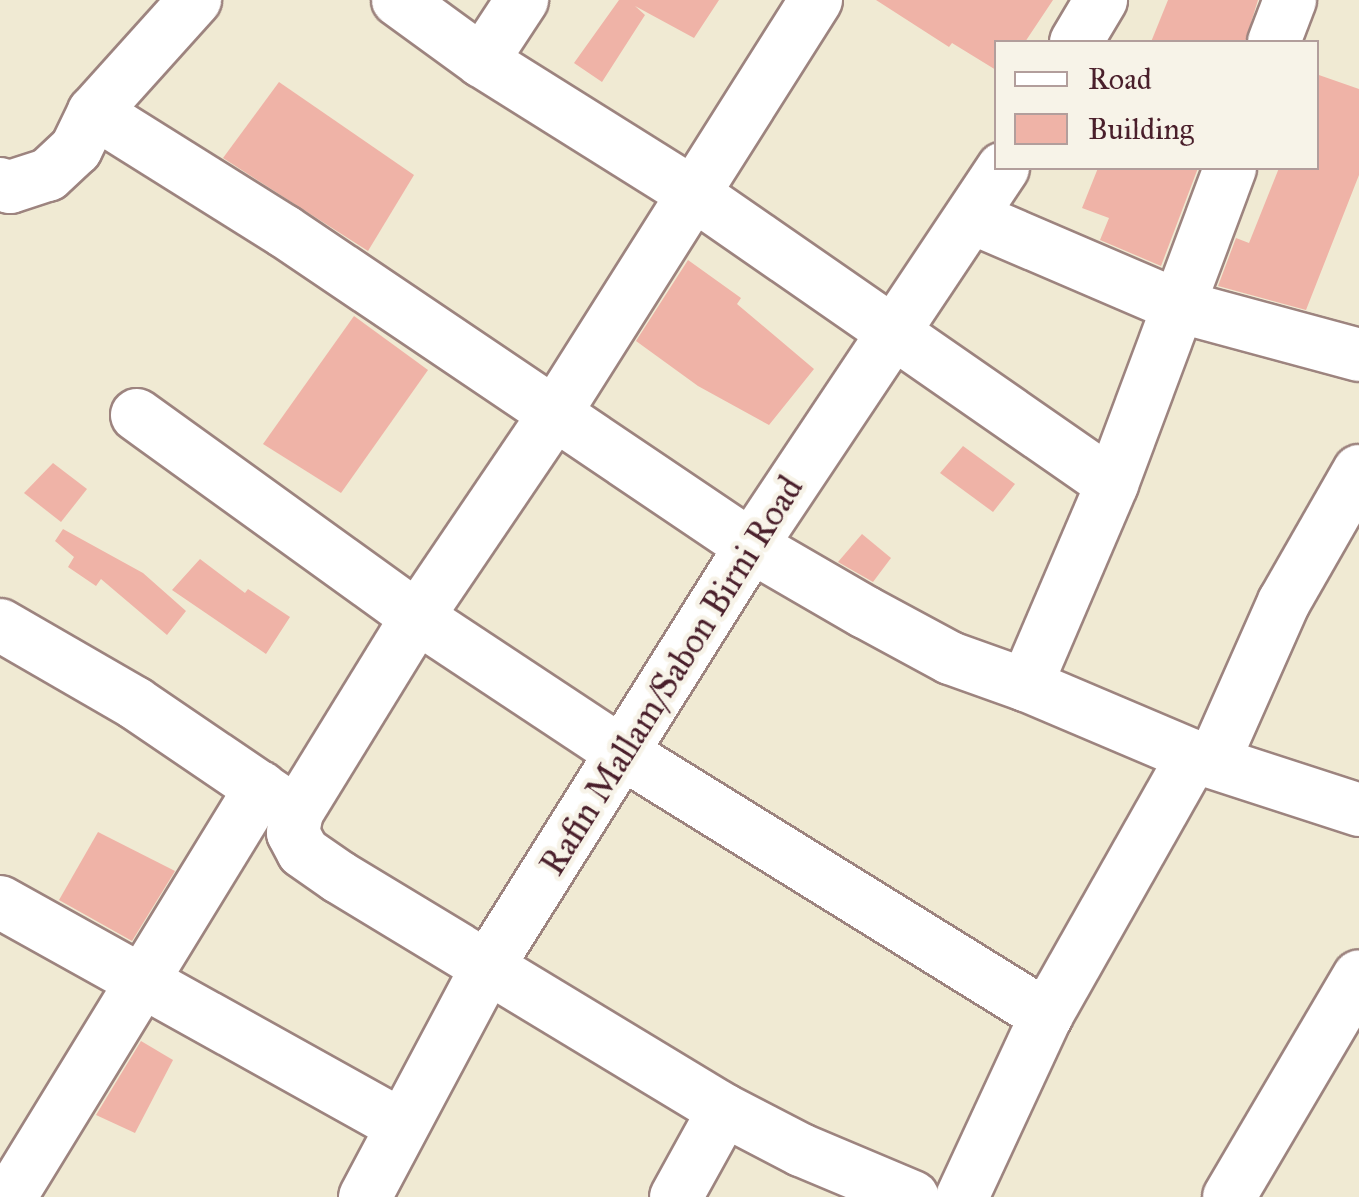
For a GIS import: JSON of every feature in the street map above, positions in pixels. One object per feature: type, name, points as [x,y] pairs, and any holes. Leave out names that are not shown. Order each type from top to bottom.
[{"type":"street","points":[[0,184],[10,187],[48,175],[76,150],[94,112],[196,0]]},
{"type":"street","points":[[398,0],[482,61],[691,192],[1112,484]]},
{"type":"street","points":[[482,61],[522,0]]},
{"type":"street","points":[[14,1190],[144,979],[418,617],[554,415],[691,192],[816,0]]},
{"type":"street","points":[[1077,40],[1101,0]]},
{"type":"street","points":[[1275,40],[1290,0]]},
{"type":"street","points":[[94,112],[284,231],[751,546],[950,658],[1026,685],[1203,759],[1359,810]]},
{"type":"street","name":"Rafin Mallam/Sabon Birni Road","points":[[364,1197],[486,969],[751,546],[973,218],[1001,170]]},
{"type":"street","points":[[1026,685],[1112,484],[1181,308],[1229,170]]},
{"type":"street","points":[[973,218],[1181,308],[1359,355]]},
{"type":"street","points":[[136,415],[418,617],[624,754],[1046,1016]]},
{"type":"street","points":[[962,1197],[1046,1016],[1203,759],[1284,602],[1359,471]]},
{"type":"street","points":[[0,625],[135,703],[278,800],[303,852],[486,969],[724,1110],[801,1150],[914,1197]]},
{"type":"street","points":[[0,902],[402,1126]]},
{"type":"street","points":[[1229,1197],[1359,976]]},
{"type":"street","points":[[676,1197],[724,1110]]},
{"type":"building","points":[[619,0],[719,0],[694,38],[635,6],[645,15],[602,82],[574,63]]},
{"type":"building","points":[[876,0],[1053,0],[1026,40],[994,40],[994,69],[952,43],[949,47]]},
{"type":"building","points":[[1168,0],[1258,0],[1246,40],[1152,40]]},
{"type":"building","points":[[1319,75],[1359,89],[1359,175],[1306,310],[1218,286],[1236,238],[1249,243],[1278,170],[1319,170]]},
{"type":"building","points":[[279,82],[414,175],[368,251],[223,158]]},
{"type":"building","points":[[1097,170],[1197,170],[1161,266],[1100,240],[1109,218],[1082,208]]},
{"type":"building","points":[[688,260],[741,298],[737,304],[814,369],[769,425],[698,386],[636,341]]},
{"type":"building","points":[[354,316],[428,370],[341,493],[263,444]]},
{"type":"building","points":[[963,446],[1015,484],[993,512],[940,473]]},
{"type":"building","points":[[53,463],[87,489],[61,522],[24,493]]},
{"type":"building","points":[[63,529],[143,573],[186,611],[167,635],[101,579],[96,586],[68,567],[74,557],[55,541]]},
{"type":"building","points":[[862,534],[891,558],[873,582],[838,562]]},
{"type":"building","points":[[200,559],[245,593],[248,589],[290,617],[266,654],[172,590]]},
{"type":"building","points":[[98,832],[175,871],[132,941],[59,900]]},
{"type":"building","points":[[141,1041],[173,1060],[135,1133],[96,1115]]}]
